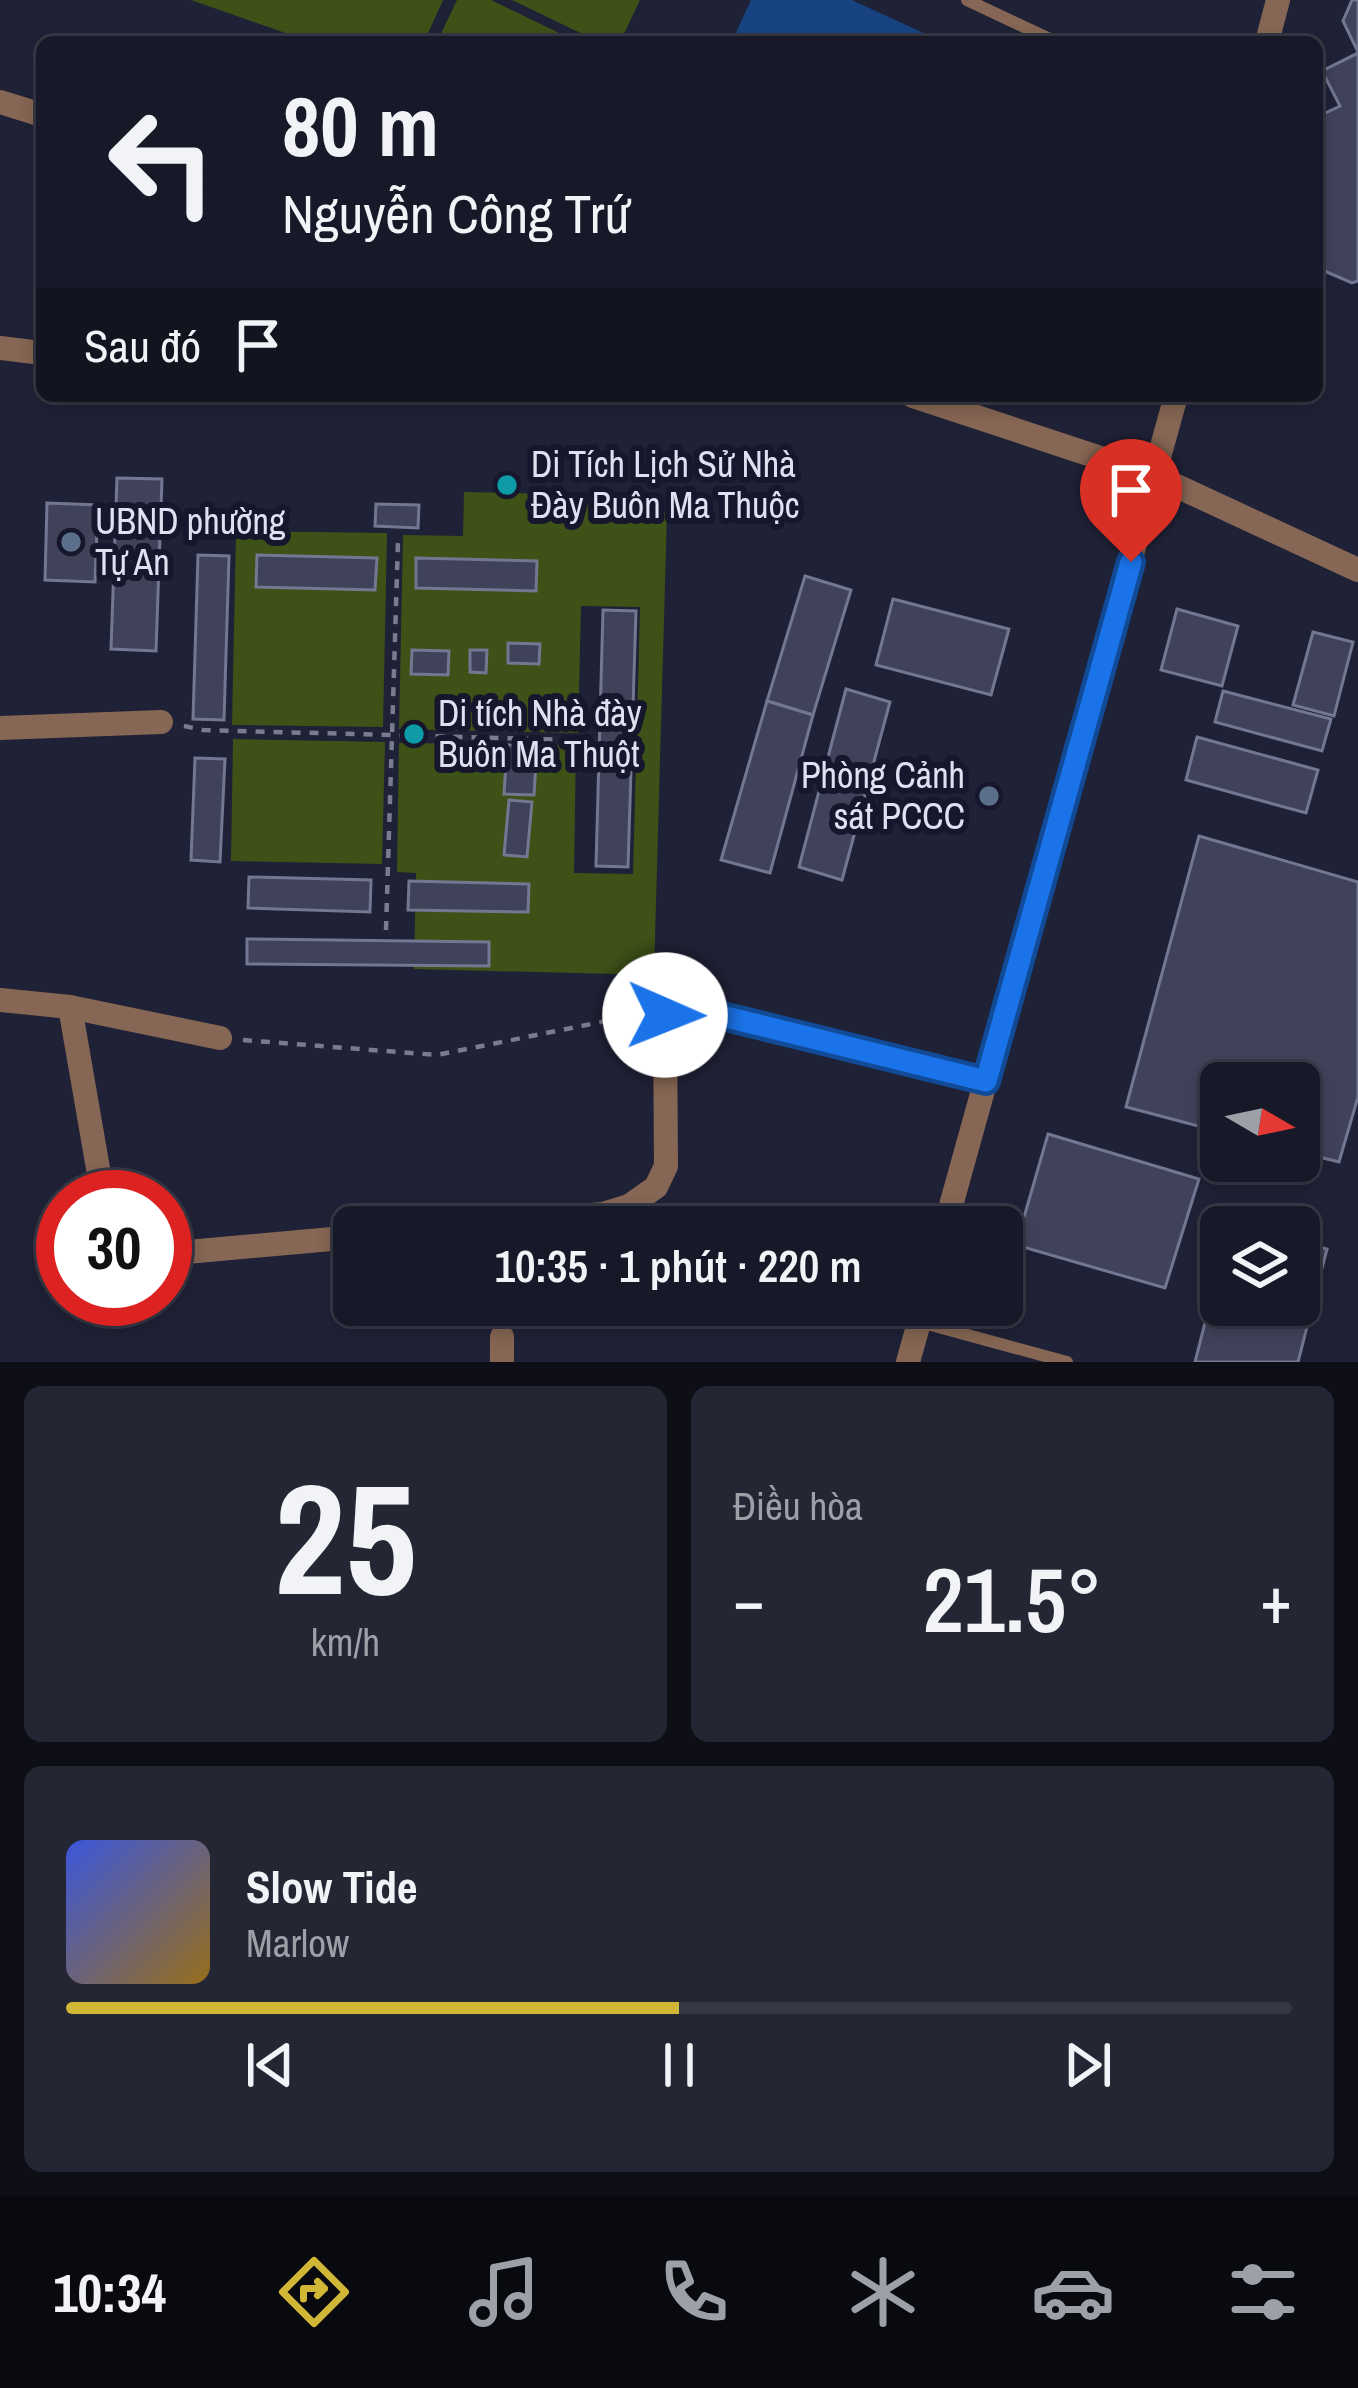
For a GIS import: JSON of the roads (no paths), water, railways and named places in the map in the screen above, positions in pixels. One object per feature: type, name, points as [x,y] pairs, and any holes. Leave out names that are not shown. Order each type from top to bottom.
[{"type":"street","points":[[1269,36],[1278,0]]},
{"type":"street","points":[[0,102],[36,114]]},
{"type":"street","points":[[0,347],[36,352]]},
{"type":"street","points":[[931,402],[1155,476],[1358,570]]},
{"type":"street","points":[[951,1206],[1174,402]]},
{"type":"street","points":[[0,728],[161,722]]},
{"type":"street","points":[[0,1000],[70,1007],[220,1038]]},
{"type":"street","points":[[70,1007],[98,1170]]},
{"type":"street","points":[[629,1206],[656,1187],[666,1166],[665,1015],[706,1012],[986,1081]]},
{"type":"street","points":[[192,1252],[333,1239]]},
{"type":"street","points":[[908,1362],[918,1326]]},
{"type":"lane","points":[[967,0],[1043,36]]},
{"type":"lane","points":[[959,1326],[1066,1362]]},
{"type":"water","points":[[751,0],[852,0],[930,36],[734,36]]},
{"type":"place","name":"Di Tích Lịch Sử Nhà Đày Buôn Ma Thuộc","points":[[507,485]]},
{"type":"place","name":"UBND phường Tự An","points":[[71,542]]},
{"type":"place","name":"Di tích Nhà đày Buôn Ma Thuột","points":[[414,734]]},
{"type":"place","name":"Phòng Cảnh sát PCCC","points":[[989,796]]}]
